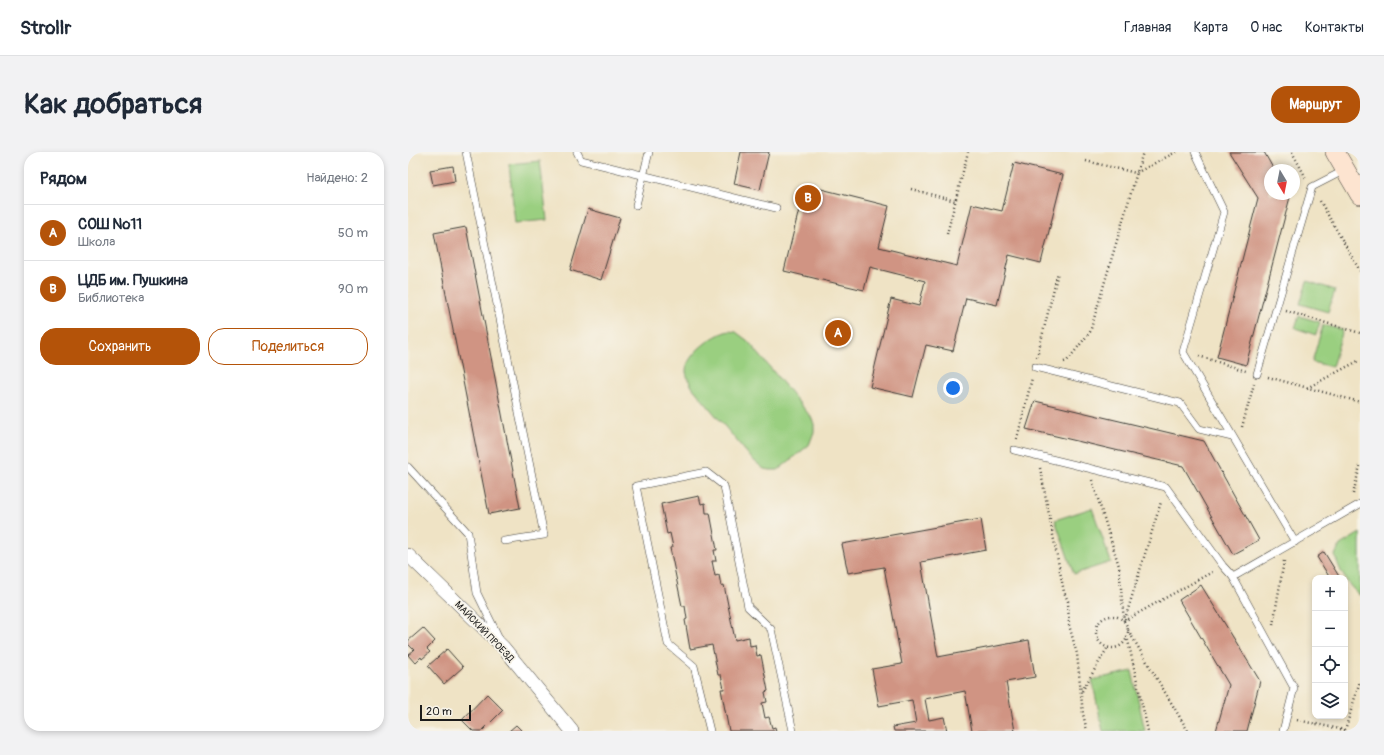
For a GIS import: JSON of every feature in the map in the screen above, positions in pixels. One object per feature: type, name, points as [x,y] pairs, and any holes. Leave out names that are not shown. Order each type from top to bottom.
[{"type":"street","points":[[1334,152],[1360,195]]},
{"type":"street","name":"МАЙСКИЙ ПРОЕЗД","points":[[408,555],[503,647],[572,731]]},
{"type":"lane","points":[[466,152],[544,535],[504,541]]},
{"type":"lane","points":[[577,152],[581,160],[776,208]]},
{"type":"lane","points":[[636,205],[649,152]]},
{"type":"lane","points":[[1195,152],[1224,212],[1183,352],[1295,542]]},
{"type":"lane","points":[[1257,374],[1312,187],[1345,170]]},
{"type":"lane","points":[[1035,367],[1180,403],[1199,428],[1232,437]]},
{"type":"lane","points":[[1014,450],[1166,487],[1223,566],[1233,577],[1294,688],[1283,731]]},
{"type":"lane","points":[[408,467],[468,533],[477,593],[503,647]]},
{"type":"lane","points":[[710,731],[694,666],[668,644],[636,486],[706,472],[724,486],[748,606],[771,629],[793,731]]},
{"type":"lane","points":[[1233,577],[1360,504]]},
{"type":"path","points":[[947,234],[968,152]]},
{"type":"path","points":[[1035,367],[1067,361],[1090,332],[1143,152]]},
{"type":"path","points":[[1086,161],[1136,173],[1176,152]]},
{"type":"path","points":[[1292,152],[1360,271]]},
{"type":"path","points":[[911,189],[955,201]]},
{"type":"path","points":[[1014,450],[1058,272]]},
{"type":"path","points":[[1276,308],[1360,333]]},
{"type":"path","points":[[1183,352],[1360,402]]},
{"type":"path","points":[[1307,388],[1360,360]]},
{"type":"path","points":[[1237,444],[1257,374]]},
{"type":"path","points":[[1038,456],[1064,592],[1068,602],[1069,625],[1077,654],[1087,731]]},
{"type":"path","points":[[1349,510],[1360,466]]},
{"type":"path","points":[[1088,468],[1119,566],[1124,621],[1188,731]]},
{"type":"path","points":[[1124,621],[1166,487]]},
{"type":"path","points":[[1270,643],[1286,547]]},
{"type":"path","points":[[1124,621],[1223,566]]},
{"type":"path","points":[[1124,621],[1120,618],[1109,616],[1104,618],[1097,626],[1097,637],[1103,645],[1114,648],[1126,640],[1128,630]]},
{"type":"path","points":[[1127,635],[1148,731]]},
{"type":"path","points":[[1082,691],[1108,647]]},
{"type":"path","points":[[1287,718],[1344,730],[1360,681]]},
{"type":"green space","points":[[540,161],[547,220],[515,223],[509,164]]},
{"type":"green space","points":[[1307,281],[1335,290],[1328,312],[1300,304]]},
{"type":"green space","points":[[1299,316],[1320,322],[1316,335],[1295,328]]},
{"type":"green space","points":[[1323,325],[1343,330],[1332,367],[1312,362]]},
{"type":"green space","points":[[729,331],[736,332],[748,341],[811,417],[814,424],[814,432],[809,445],[778,470],[764,469],[752,459],[692,387],[687,376],[687,365],[695,352],[716,336]]},
{"type":"green space","points":[[1092,508],[1111,562],[1074,574],[1055,520]]},
{"type":"green space","points":[[1360,533],[1360,595],[1348,582],[1348,575],[1344,575],[1339,566],[1335,555],[1340,545]]},
{"type":"green space","points":[[1132,671],[1145,731],[1103,731],[1092,680]]},
{"type":"building","points":[[741,152],[769,152],[760,190],[734,184]]},
{"type":"building","points":[[1229,152],[1264,152],[1271,164],[1264,164],[1264,200],[1289,200],[1246,365],[1217,357],[1258,198]]},
{"type":"building","points":[[1014,163],[1063,175],[1041,263],[1009,255],[997,305],[966,298],[953,351],[926,345],[913,397],[870,387],[891,299],[919,306],[925,281],[870,267],[864,290],[784,271],[805,185],[889,206],[879,247],[957,266],[972,204],[1002,211]]},
{"type":"building","points":[[453,166],[455,181],[433,185],[430,170]]},
{"type":"building","points":[[588,209],[620,218],[601,280],[570,270]]},
{"type":"building","points":[[466,227],[520,508],[489,514],[434,233]]},
{"type":"building","points":[[1035,401],[1204,441],[1259,540],[1233,554],[1183,466],[1026,429]]},
{"type":"building","points":[[699,496],[701,504],[705,503],[706,513],[710,513],[717,550],[714,550],[716,561],[712,561],[715,576],[719,575],[721,586],[724,585],[735,640],[749,637],[750,646],[755,645],[757,656],[761,655],[768,691],[765,692],[767,702],[762,703],[765,718],[769,717],[772,728],[775,727],[776,731],[729,731],[721,689],[724,689],[721,675],[718,675],[712,645],[690,649],[685,620],[687,619],[685,606],[682,606],[670,548],[673,547],[670,533],[667,534],[661,504]]},
{"type":"building","points":[[981,519],[986,550],[921,562],[938,657],[1029,640],[1035,677],[1006,682],[1015,731],[972,731],[965,691],[925,699],[929,720],[944,717],[947,731],[894,731],[893,727],[916,723],[912,700],[879,706],[872,669],[902,664],[884,567],[848,573],[842,544]]},
{"type":"building","points":[[1324,552],[1338,575],[1328,575],[1317,557]]},
{"type":"building","points":[[1201,585],[1260,681],[1247,731],[1216,731],[1229,685],[1179,600]]},
{"type":"building","points":[[423,628],[435,641],[427,649],[430,652],[422,659],[421,657],[415,663],[408,655],[414,650],[408,644],[408,641]]},
{"type":"building","points":[[447,649],[463,667],[444,684],[428,666]]},
{"type":"building","points":[[487,694],[503,710],[482,731],[473,731],[462,720]]},
{"type":"building","points":[[516,725],[522,731],[509,731]]},
{"type":"place","name":"ЦДБ им. Пушкина","points":[[808,198]]},
{"type":"place","name":"СОШ №11","points":[[838,333]]}]
